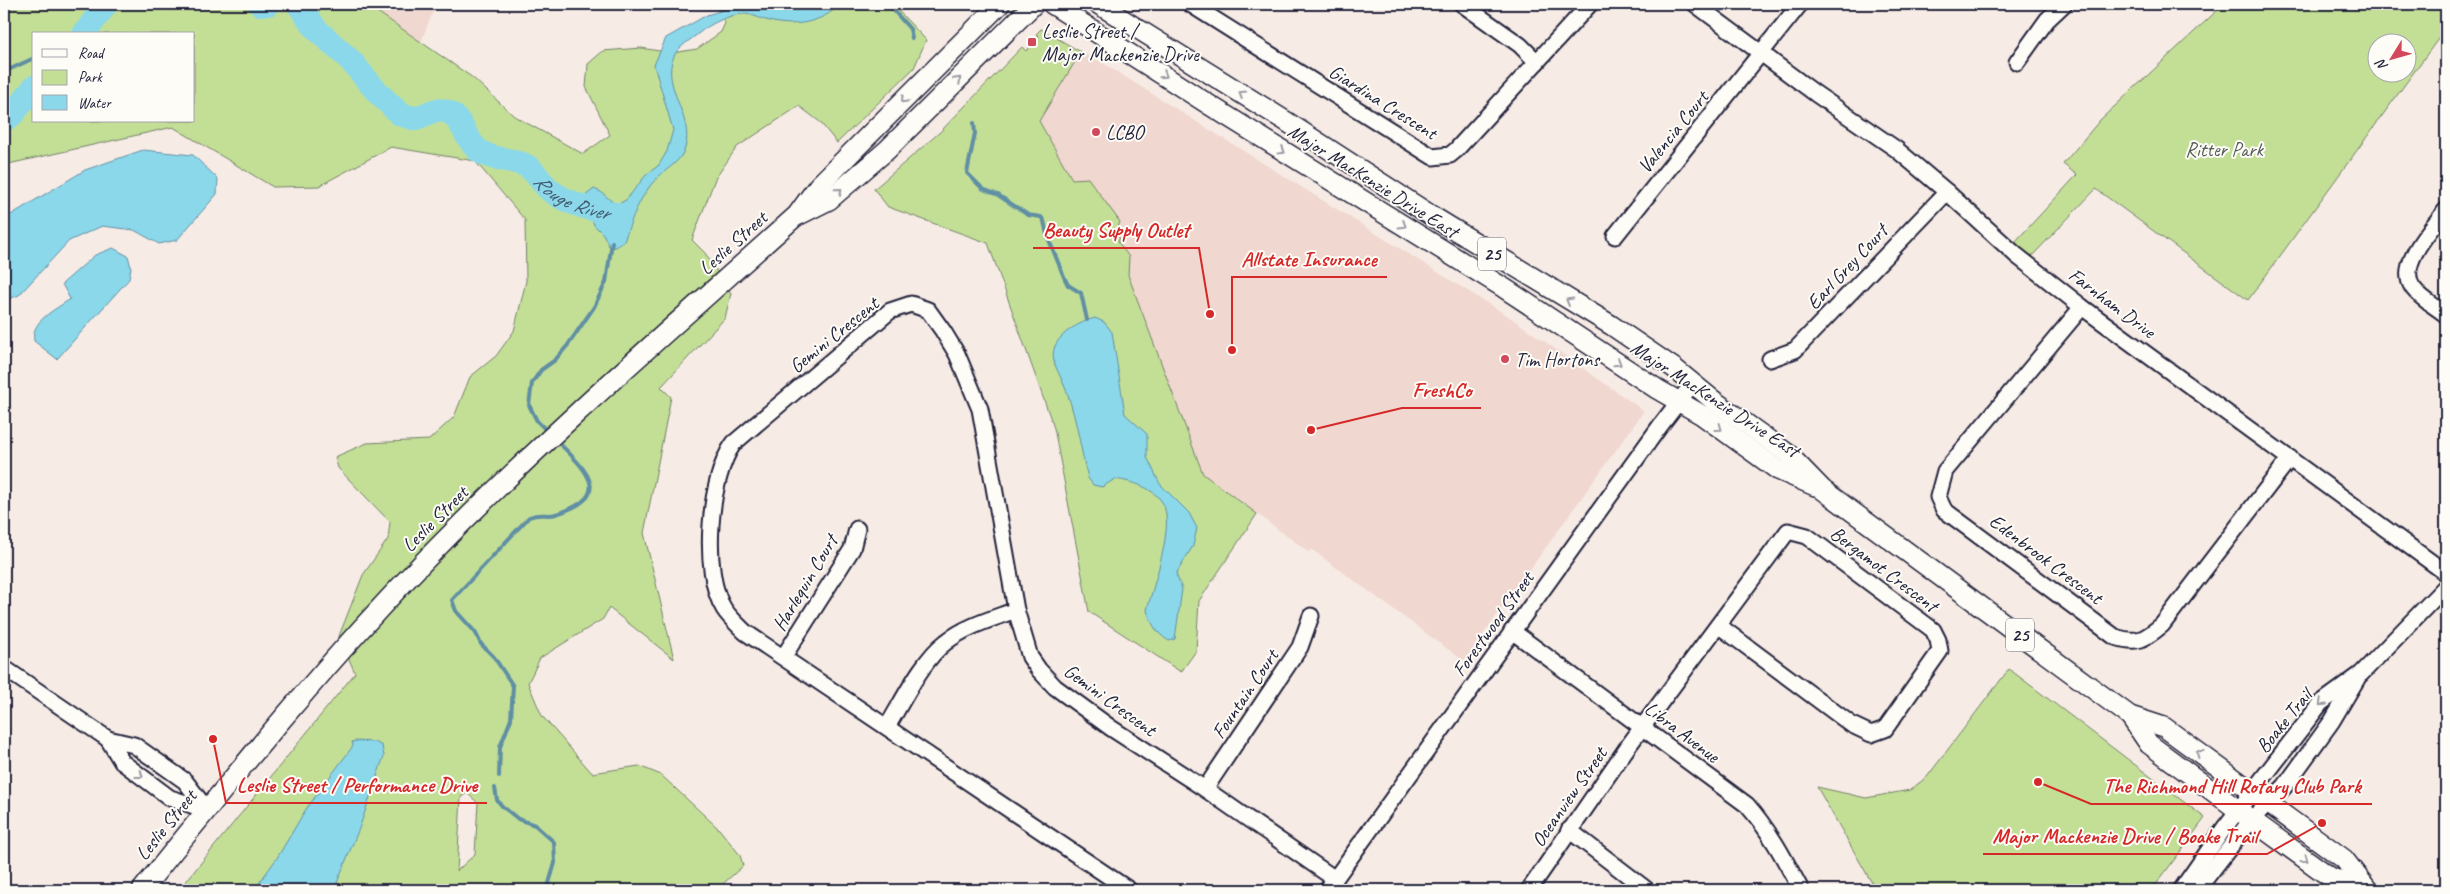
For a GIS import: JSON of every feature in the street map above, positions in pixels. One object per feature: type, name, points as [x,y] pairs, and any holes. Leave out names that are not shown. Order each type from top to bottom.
[{"type":"main road","name":"Leslie Street","points":[[142,890],[207,810],[354,637],[439,546],[572,417],[798,215],[818,186],[1000,4]]},
{"type":"main road","name":"Leslie Street","points":[[798,215],[829,200],[887,150],[1034,4]]},
{"type":"main road","name":"Major MacKenzie Drive East","points":[[1052,4],[1361,200],[1504,288],[1678,402],[1702,415],[1778,470],[1823,490]]},
{"type":"main road","name":"Major MacKenzie Drive East","points":[[1098,4],[1552,291],[1611,325],[1788,454],[1823,490],[2130,716],[2149,744],[2252,806],[2330,877],[2366,890]]},
{"type":"main road","points":[[1361,200],[1375,179]]},
{"type":"street","name":"Giardina Crescent","points":[[1190,4],[1433,158],[1450,155],[1456,150],[1590,4]]},
{"type":"street","points":[[1462,4],[1520,45],[1537,62]]},
{"type":"street","name":"Farnham Drive","points":[[1695,4],[1896,149],[1947,192],[2016,255],[2082,307],[2446,573]]},
{"type":"street","name":"Valencia Court","points":[[1615,236],[1800,4]]},
{"type":"street","points":[[2016,62],[2047,20],[2064,4]]},
{"type":"street","name":"Earl Grey Court","points":[[1770,359],[1795,350],[1947,192]]},
{"type":"street","points":[[2446,210],[2410,261],[2408,275],[2412,286],[2422,298],[2446,315]]},
{"type":"street","name":"Gemini Crescent","points":[[1129,890],[784,656],[745,632],[723,609],[713,578],[711,530],[715,486],[724,458],[734,443],[768,417],[838,354],[890,312],[911,304],[928,310],[957,354],[980,409],[1016,610],[1030,657],[1055,687],[1110,728],[1205,789],[1331,885]]},
{"type":"street","name":"Edenbrook Crescent","points":[[2082,307],[1945,471],[1938,497],[1944,510],[2116,637],[2131,642],[2147,638],[2162,625],[2290,458]]},
{"type":"street","name":"Forestwood Street","points":[[1331,885],[1693,383]]},
{"type":"street","name":"Harlequin Court","points":[[784,656],[852,549],[857,529]]},
{"type":"street","name":"Bergamot Crescent","points":[[1642,728],[1718,625],[1788,531],[1807,536],[1933,630],[1938,640],[1940,651],[1885,729],[1871,734],[1852,725],[1718,625]]},
{"type":"street","name":"Boake Trail","points":[[2252,806],[2321,702],[2361,674],[2446,586]]},
{"type":"street","points":[[888,727],[930,658],[946,642],[967,629],[1016,610]]},
{"type":"street","name":"Fountain Court","points":[[1205,789],[1300,647],[1311,616]]},
{"type":"street","name":"Libra Avenue","points":[[1512,632],[1747,806],[1772,838],[1801,890]]},
{"type":"street","points":[[4,668],[108,739],[134,745],[185,781],[207,810]]},
{"type":"street","name":"Boake Trail","points":[[2252,806],[2285,786],[2332,722],[2361,674]]},
{"type":"street","name":"Oceanview Street","points":[[1529,890],[1569,830],[1642,728]]},
{"type":"street","points":[[108,739],[122,762],[170,798],[207,810]]},
{"type":"street","points":[[2181,890],[2252,806]]},
{"type":"street","points":[[2197,890],[2252,806]]},
{"type":"street","points":[[1569,830],[1648,890]]},
{"type":"shaded area","points":[[366,4],[436,4],[421,42]]},
{"type":"shaded area","points":[[1081,52],[1101,62],[1511,318],[1644,411],[1464,661],[1311,549],[1309,552],[1203,474],[1128,275],[1129,257],[1072,179],[1039,121]]},
{"type":"green space","points":[[4,4],[95,4],[105,9],[111,4],[366,4],[473,78],[514,116],[583,154],[610,135],[586,87],[588,64],[603,51],[641,48],[672,53],[697,49],[721,32],[725,23],[715,4],[892,4],[926,40],[914,68],[837,143],[820,122],[799,106],[737,147],[715,179],[692,240],[705,253],[731,293],[725,318],[661,387],[671,397],[644,533],[674,659],[609,608],[603,619],[540,658],[528,683],[542,716],[592,773],[639,766],[661,775],[719,829],[740,855],[743,866],[716,890],[179,890],[355,673],[339,636],[363,575],[388,539],[390,522],[338,468],[335,457],[367,443],[429,440],[454,417],[470,377],[496,356],[514,331],[526,281],[525,220],[475,161],[391,147],[319,186],[273,187],[173,127],[4,165]],"holes":[[[467,793],[478,803],[475,854],[457,871],[461,797]]]},
{"type":"green space","name":"Ritter Park","points":[[2224,4],[2446,4],[2446,28],[2418,66],[2418,32],[2368,32],[2368,82],[2407,82],[2248,300],[2096,189],[2032,256],[2014,243],[2077,175],[2063,164],[2100,120]]},
{"type":"green space","points":[[1041,29],[1081,52],[1039,121],[1072,179],[1088,178],[1120,222],[1115,235],[1120,238],[1118,242],[1129,257],[1128,275],[1203,474],[1257,514],[1199,601],[1196,651],[1181,672],[1089,612],[1054,428],[988,243],[888,207],[874,189],[940,132],[1022,47],[1026,51],[1039,37],[1036,34]]},
{"type":"green space","points":[[2009,669],[2205,818],[2152,890],[1876,890],[1817,787],[1866,798],[1910,790],[1927,777]]},
{"type":"water","name":"Rouge River","points":[[742,4],[756,4],[772,10],[785,11],[812,4],[840,4],[833,11],[815,20],[795,24],[785,24],[747,14],[738,14],[709,26],[679,49],[674,56],[671,67],[671,79],[686,125],[685,148],[677,161],[657,178],[646,192],[633,217],[624,242],[613,248],[609,246],[603,234],[594,225],[590,212],[581,199],[594,189],[601,192],[614,203],[618,204],[626,200],[646,175],[659,165],[667,151],[673,130],[654,65],[666,38],[707,15]]},
{"type":"water","points":[[143,150],[193,155],[218,179],[217,194],[177,240],[159,244],[134,230],[102,226],[69,241],[19,295],[4,301],[4,219],[85,170]]},
{"type":"water","points":[[113,248],[128,256],[131,267],[129,279],[57,359],[34,341],[36,328],[45,317],[70,299],[62,284],[95,255]]},
{"type":"water","points":[[1095,318],[1104,322],[1112,332],[1125,414],[1147,434],[1147,457],[1160,484],[1189,513],[1197,528],[1193,546],[1176,574],[1182,589],[1175,639],[1169,641],[1155,628],[1147,610],[1165,539],[1166,512],[1162,502],[1147,488],[1128,482],[1115,479],[1102,487],[1093,485],[1088,478],[1070,402],[1054,362],[1055,346],[1062,336],[1078,325]]},
{"type":"water","points":[[352,742],[375,742],[382,746],[384,756],[360,826],[334,890],[254,890],[277,858],[306,809],[353,746]]},
{"type":"waterway","name":"Rouge River","points":[[85,32],[106,4]]},
{"type":"waterway","name":"Rouge River","points":[[260,4],[268,4]]},
{"type":"waterway","name":"Rouge River","points":[[298,4],[316,29],[350,60],[378,93],[400,114],[416,119],[427,113],[439,110],[448,112],[457,119],[471,142],[484,154],[527,166],[551,191],[567,200],[584,207],[620,215]]},
{"type":"waterway","points":[[888,4],[910,29],[912,38]]},
{"type":"waterway","points":[[4,72],[32,59]]},
{"type":"waterway","name":"Rouge River","points":[[4,120],[13,114],[32,90]]},
{"type":"waterway","points":[[974,123],[975,133],[967,173],[983,189],[998,195],[1028,215],[1041,217],[1068,285],[1081,293],[1087,320]]},
{"type":"waterway","points":[[548,432],[537,421],[529,405],[532,383],[541,370],[555,360],[568,345],[594,307],[606,282],[612,242]]},
{"type":"waterway","points":[[499,776],[500,747],[511,719],[513,686],[494,657],[481,644],[475,632],[456,611],[452,600],[529,517],[556,514],[574,507],[586,499],[590,491],[590,482],[585,472],[556,440]]},
{"type":"waterway","points":[[495,788],[497,800],[502,806],[518,819],[535,825],[554,842],[555,863],[547,890]]},
{"type":"place","name":"Leslie Street / Major Mackenzie Drive","points":[[1032,42]]},
{"type":"place","name":"LCBO","points":[[1096,132]]},
{"type":"place","name":"Beauty Supply Outlet","points":[[1210,314]]},
{"type":"place","name":"Allstate Insurance","points":[[1232,350]]},
{"type":"place","name":"Tim Hortons","points":[[1505,359]]},
{"type":"place","name":"FreshCo","points":[[1311,430]]},
{"type":"place","name":"Leslie Street / Performance Drive","points":[[213,739]]},
{"type":"place","name":"The Richmond Hill Rotary Club Park","points":[[2038,782]]},
{"type":"place","name":"Major Mackenzie Drive / Boake Trail","points":[[2322,823]]}]
